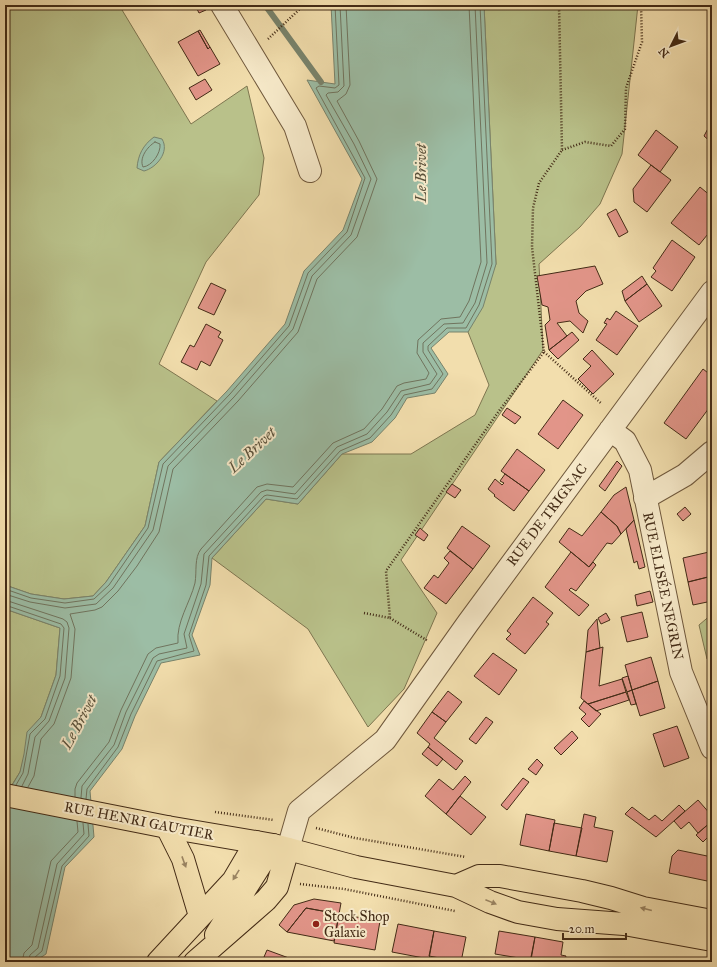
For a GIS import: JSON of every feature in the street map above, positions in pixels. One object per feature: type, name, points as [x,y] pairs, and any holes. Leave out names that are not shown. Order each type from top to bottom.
[{"type":"main road","name":"RUE HENRI GAUTIER","points":[[5,795],[113,817],[272,845],[356,867],[456,886],[490,902],[518,912],[557,919],[624,924],[712,940]]},
{"type":"main road","points":[[167,827],[183,859],[200,916]]},
{"type":"main road","points":[[199,959],[266,900],[277,887],[279,881],[272,845]]},
{"type":"main road","points":[[158,962],[233,881],[272,845]]},
{"type":"main road","points":[[199,959],[272,845]]},
{"type":"main road","points":[[456,886],[479,876],[500,876],[582,891],[642,908],[712,921]]},
{"type":"street","points":[[222,5],[296,126],[310,172]]},
{"type":"street","name":"RUE DE TRIGNAC","points":[[272,845],[296,823],[299,811],[385,740],[468,623],[712,292]]},
{"type":"street","name":"RUE ELISÉE NEGRIN","points":[[610,430],[626,441],[640,470],[681,672],[712,748]]},
{"type":"street","points":[[645,498],[685,475],[712,452]]},
{"type":"path","points":[[276,32],[304,5]]},
{"type":"path","points":[[559,5],[562,150]]},
{"type":"path","points":[[603,404],[544,352],[532,247],[533,208],[539,183],[562,150],[585,142],[611,146],[625,129],[626,88],[642,42],[641,5]]},
{"type":"path","points":[[390,618],[386,571],[544,352]]},
{"type":"path","points":[[364,613],[390,618],[429,642]]},
{"type":"path","points":[[210,811],[296,823],[355,838],[474,859]]},
{"type":"path","points":[[279,881],[344,889],[459,912]]},
{"type":"shaded area","points":[[11,5],[119,5],[191,124],[247,86],[264,158],[259,195],[206,262],[159,364],[217,401],[159,462],[145,526],[106,582],[93,596],[64,599],[31,594],[5,585],[5,19]]},
{"type":"shaded area","points":[[484,5],[638,5],[622,154],[600,204],[580,227],[539,264],[543,350],[401,560],[437,613],[404,689],[368,727],[308,629],[212,558],[266,499],[298,504],[342,454],[411,454],[475,415],[489,385],[468,332],[496,264]]},
{"type":"shaded area","points":[[5,609],[60,628],[56,675],[41,717],[35,724],[20,772],[5,796]]},
{"type":"shaded area","points":[[712,614],[712,657],[707,659],[699,625]]},
{"type":"water","name":"Le Brivet","points":[[331,5],[484,5],[496,264],[483,307],[468,332],[449,332],[431,348],[448,374],[435,393],[407,398],[395,418],[372,442],[342,454],[298,504],[266,499],[212,558],[210,585],[192,635],[200,655],[161,663],[135,716],[122,749],[90,791],[94,837],[65,867],[46,954],[34,962],[5,962],[5,797],[20,772],[27,732],[41,717],[56,675],[60,628],[5,609],[5,585],[31,594],[64,599],[93,596],[106,582],[145,526],[159,462],[227,391],[285,324],[304,271],[343,230],[362,179],[307,80],[335,84]]},
{"type":"water","points":[[154,137],[162,139],[164,144],[163,154],[153,167],[144,171],[137,168],[139,159],[144,147]]},
{"type":"building","points":[[195,5],[203,5],[206,10],[199,13]]},
{"type":"building","points":[[200,30],[210,47],[208,49],[198,31]]},
{"type":"building","points":[[198,31],[208,49],[210,47],[220,64],[198,76],[178,42]]},
{"type":"building","points":[[205,79],[212,90],[196,100],[189,88]]},
{"type":"building","points":[[712,121],[712,143],[704,136]]},
{"type":"building","points":[[656,130],[678,147],[660,172],[638,155]]},
{"type":"building","points":[[651,165],[671,180],[647,212],[634,202],[633,189]]},
{"type":"building","points":[[700,187],[712,197],[712,229],[699,245],[671,223]]},
{"type":"building","points":[[616,209],[628,232],[619,237],[607,214]]},
{"type":"building","points":[[672,240],[695,257],[672,291],[651,277],[656,271],[653,268]]},
{"type":"building","points":[[595,266],[603,284],[586,291],[576,301],[579,313],[588,321],[583,333],[570,321],[557,323],[567,336],[549,350],[545,325],[550,320],[548,307],[542,305],[537,276]]},
{"type":"building","points":[[642,276],[647,284],[625,301],[622,291]]},
{"type":"building","points":[[211,283],[226,290],[214,315],[198,308]]},
{"type":"building","points":[[647,284],[662,306],[639,322],[625,301]]},
{"type":"building","points":[[616,311],[638,326],[617,355],[596,340],[607,324],[604,323],[607,318],[610,320]]},
{"type":"building","points":[[206,324],[221,332],[218,337],[223,340],[210,366],[201,361],[197,370],[181,362],[190,345],[194,347]]},
{"type":"building","points":[[572,332],[579,340],[558,359],[549,350]]},
{"type":"building","points":[[592,350],[614,374],[593,394],[578,379],[591,366],[583,359]]},
{"type":"building","points":[[703,369],[712,376],[712,404],[686,439],[664,423]]},
{"type":"building","points":[[563,400],[583,415],[558,449],[538,434]]},
{"type":"building","points":[[507,408],[521,417],[515,424],[502,415]]},
{"type":"building","points":[[517,449],[545,470],[529,491],[501,471]]},
{"type":"building","points":[[617,461],[622,466],[605,491],[599,486]]},
{"type":"building","points":[[505,474],[529,491],[514,511],[494,496],[495,495],[488,489],[495,479],[502,485],[504,483],[500,481]]},
{"type":"building","points":[[452,484],[461,490],[455,498],[446,492]]},
{"type":"building","points":[[626,487],[634,520],[621,534],[617,526],[601,512],[614,495]]},
{"type":"building","points":[[685,507],[691,514],[683,521],[677,514]]},
{"type":"building","points":[[601,512],[617,526],[621,534],[612,544],[607,543],[589,567],[559,542],[569,528],[582,536]]},
{"type":"building","points":[[634,520],[645,567],[639,569],[637,561],[634,563],[626,529]]},
{"type":"building","points":[[462,526],[490,546],[473,569],[447,548]]},
{"type":"building","points":[[420,528],[428,535],[424,541],[415,535]]},
{"type":"building","points":[[450,551],[473,569],[446,604],[424,588],[434,575],[438,578],[449,563],[444,558]]},
{"type":"building","points":[[571,552],[589,567],[593,562],[596,565],[576,591],[571,588],[569,590],[589,605],[579,616],[545,587]]},
{"type":"building","points":[[709,552],[712,576],[688,582],[683,558]]},
{"type":"building","points":[[712,576],[712,601],[693,605],[688,582]]},
{"type":"building","points":[[650,591],[653,602],[637,606],[635,595]]},
{"type":"building","points":[[533,597],[553,613],[546,622],[549,624],[525,654],[506,639],[511,634],[507,631]]},
{"type":"building","points":[[642,612],[648,637],[627,642],[621,617]]},
{"type":"building","points":[[606,613],[610,620],[601,624],[598,618]]},
{"type":"building","points":[[597,619],[600,648],[586,652],[588,630]]},
{"type":"building","points":[[603,647],[599,686],[622,679],[626,692],[588,704],[581,698],[586,652]]},
{"type":"building","points":[[493,653],[517,670],[499,695],[474,676]]},
{"type":"building","points":[[651,657],[658,681],[632,690],[625,665]]},
{"type":"building","points":[[628,676],[632,690],[627,692],[622,678]]},
{"type":"building","points":[[658,681],[665,708],[640,716],[632,690]]},
{"type":"building","points":[[632,690],[636,704],[631,705],[627,692]]},
{"type":"building","points":[[448,691],[462,702],[446,722],[432,712]]},
{"type":"building","points":[[626,692],[629,700],[596,711],[588,704]]},
{"type":"building","points":[[584,701],[601,714],[589,727],[581,719],[586,714],[579,708]]},
{"type":"building","points":[[432,712],[446,722],[434,738],[463,761],[456,770],[428,747],[430,744],[417,733]]},
{"type":"building","points":[[486,717],[493,722],[476,744],[469,739]]},
{"type":"building","points":[[677,726],[689,758],[664,767],[653,734]]},
{"type":"building","points":[[572,731],[578,738],[561,755],[554,748]]},
{"type":"building","points":[[428,747],[443,759],[437,766],[422,754]]},
{"type":"building","points":[[537,759],[543,765],[536,775],[528,769]]},
{"type":"building","points":[[465,776],[471,782],[446,814],[425,796],[439,779],[453,790]]},
{"type":"building","points":[[523,778],[529,782],[507,810],[501,805]]},
{"type":"building","points":[[460,796],[486,817],[471,835],[446,814]]},
{"type":"building","points":[[698,800],[712,816],[712,821],[698,833],[689,822],[681,829],[674,821]]},
{"type":"building","points":[[679,805],[685,811],[656,837],[625,814],[632,807],[649,820],[655,815],[662,821]]},
{"type":"building","points":[[526,814],[555,820],[549,851],[520,845]]},
{"type":"building","points":[[584,814],[596,817],[594,827],[613,831],[607,862],[576,856]]},
{"type":"building","points":[[712,821],[712,833],[703,842],[696,835]]},
{"type":"building","points":[[554,823],[582,828],[576,856],[549,851]]},
{"type":"building","points":[[678,850],[712,857],[712,882],[669,873],[672,856]]},
{"type":"building","points":[[314,899],[341,903],[339,914],[306,908],[287,932],[279,925],[294,905]]},
{"type":"building","points":[[306,908],[339,914],[334,941],[287,932]]},
{"type":"building","points":[[339,914],[380,921],[375,950],[334,943]]},
{"type":"building","points":[[398,924],[434,931],[429,959],[392,952]]},
{"type":"building","points":[[434,931],[466,937],[461,962],[429,956]]},
{"type":"building","points":[[499,931],[535,937],[531,960],[495,954]]},
{"type":"building","points":[[535,937],[563,942],[561,955],[566,956],[564,962],[530,962]]},
{"type":"building","points":[[267,950],[297,962],[276,962],[264,957]]},
{"type":"waterway","points":[[265,5],[321,82]]},
{"type":"place","name":"Stock Shop Galaxie","points":[[316,924]]}]
